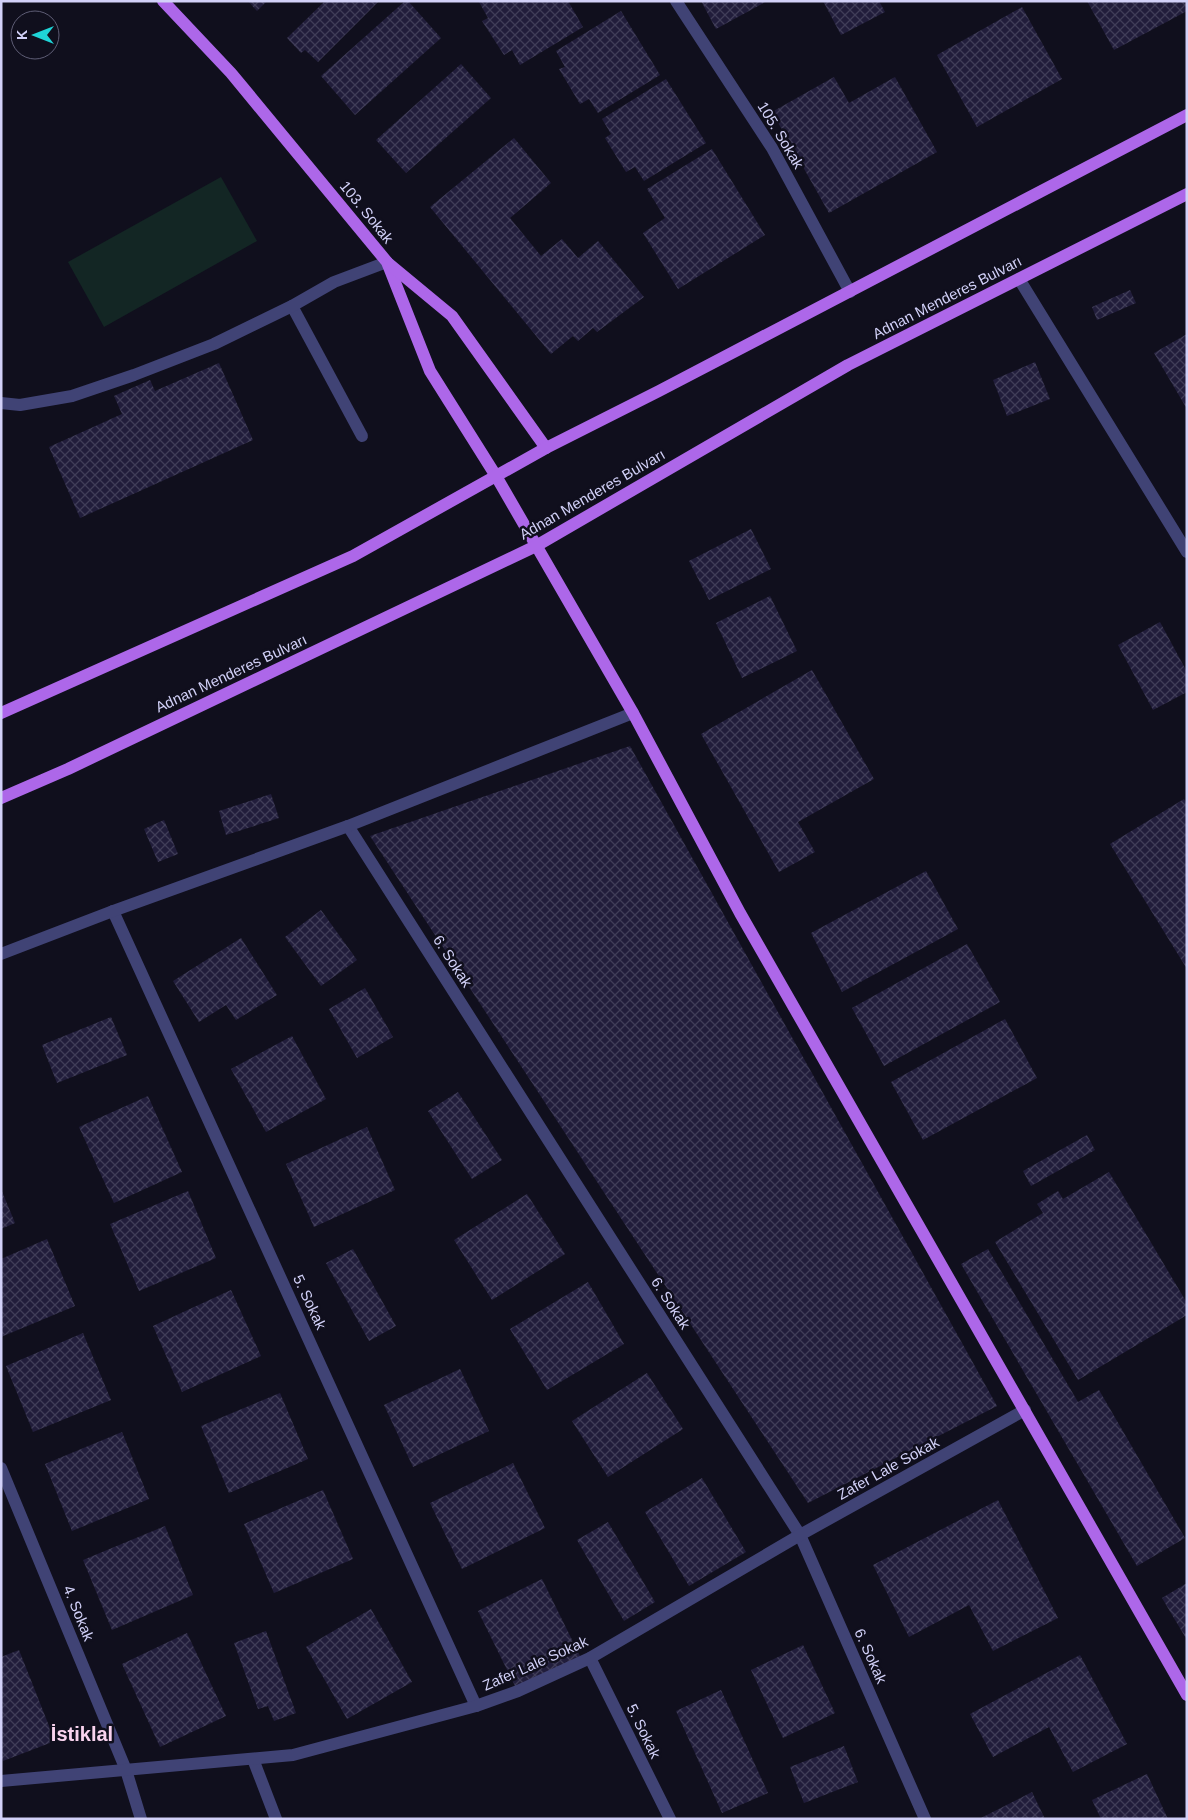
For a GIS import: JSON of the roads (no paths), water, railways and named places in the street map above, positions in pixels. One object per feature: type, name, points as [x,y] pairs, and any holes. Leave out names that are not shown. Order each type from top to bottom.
[{"type":"main road","name":"103. Sokak","points":[[162,1],[231,73],[387,262],[430,371],[496,476],[633,713],[740,913],[1187,1695]]},
{"type":"main road","points":[[1,713],[353,556],[546,448],[850,292],[1187,115]]},
{"type":"main road","name":"Adnan Menderes Bulvarı","points":[[1,798],[68,769],[536,546],[848,365],[1187,194]]},
{"type":"main road","points":[[387,262],[452,316],[546,448]]},
{"type":"street","name":"105. Sokak","points":[[676,1],[772,148],[850,292]]},
{"type":"street","points":[[1,404],[20,405],[72,396],[125,378],[214,344],[292,306],[334,282],[387,262]]},
{"type":"street","points":[[1019,278],[1187,552]]},
{"type":"street","points":[[292,306],[362,436]]},
{"type":"street","points":[[1,954],[348,826],[633,713]]},
{"type":"street","name":"6. Sokak","points":[[348,826],[800,1535],[925,1819]]},
{"type":"street","name":"5. Sokak","points":[[114,911],[476,1706]]},
{"type":"street","name":"Zafer Lale Sokak","points":[[1,1781],[294,1755],[476,1706],[518,1691],[590,1658],[800,1535],[1025,1410]]},
{"type":"street","name":"4. Sokak","points":[[1,1468],[126,1770],[141,1819]]},
{"type":"street","name":"5. Sokak","points":[[590,1658],[670,1819]]},
{"type":"street","points":[[253,1759],[276,1819]]},
{"type":"district","name":"İstiklal","points":[[82,1734]]}]
